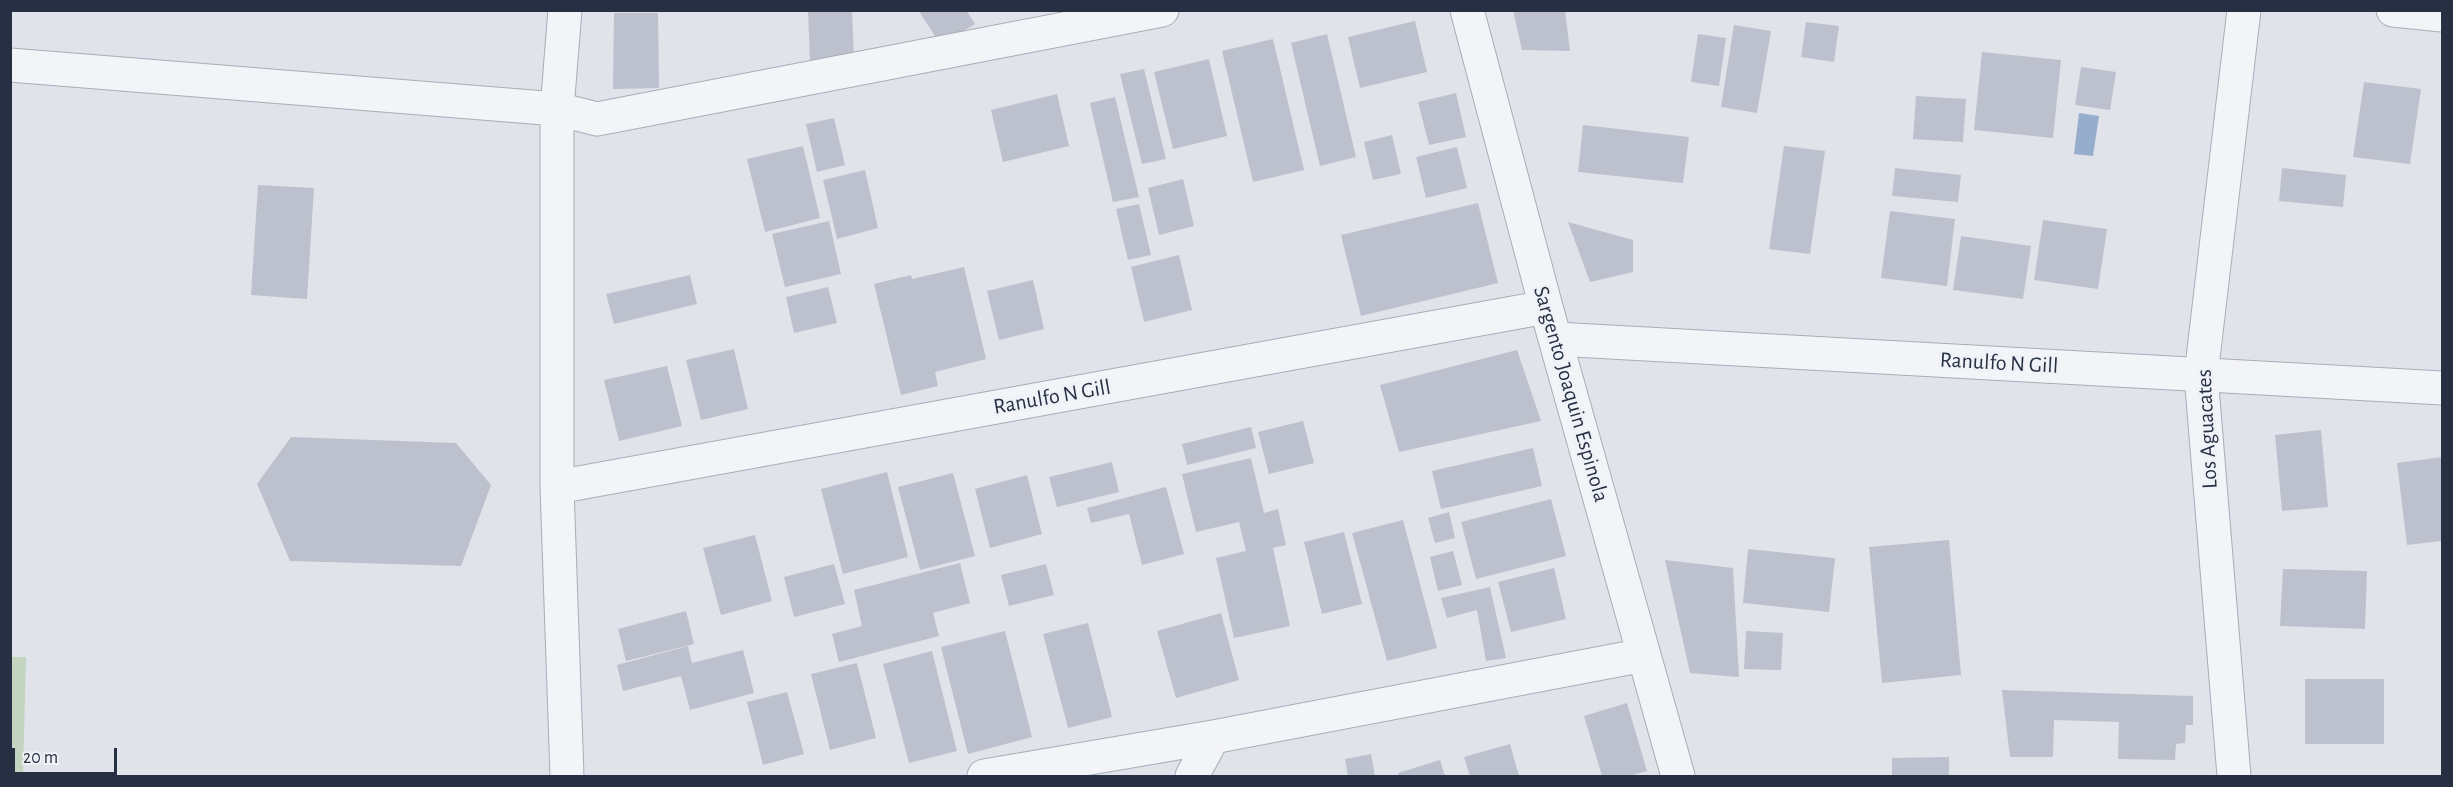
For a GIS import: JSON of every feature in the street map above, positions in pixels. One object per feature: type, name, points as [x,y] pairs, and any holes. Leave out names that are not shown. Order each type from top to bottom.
[{"type":"street","points":[[565,10],[557,109],[557,487],[567,777]]},
{"type":"street","points":[[10,66],[557,109],[597,119],[1162,10]]},
{"type":"street","name":"Sargento Joaquin Espinola","points":[[1467,10],[1546,307],[1678,777]]},
{"type":"street","name":"Los Aguacates","points":[[2234,777],[2201,375],[2244,10]]},
{"type":"street","points":[[2393,10],[2442,15]]},
{"type":"street","name":"Ranulfo N Gill","points":[[557,487],[1546,307]]},
{"type":"street","name":"Ranulfo N Gill","points":[[1556,339],[2442,388]]},
{"type":"street","points":[[984,777],[1213,737],[1644,655]]},
{"type":"street","points":[[1192,777],[1213,737]]},
{"type":"green space","points":[[11,657],[26,657],[23,776],[11,776]]},
{"type":"water","points":[[2079,113],[2099,116],[2093,156],[2074,154]]},
{"type":"building","points":[[808,10],[852,10],[854,59],[810,61]]},
{"type":"building","points":[[918,10],[966,10],[975,24],[941,45]]},
{"type":"building","points":[[1513,10],[1565,10],[1570,51],[1522,50]]},
{"type":"building","points":[[614,13],[658,13],[659,88],[613,89]]},
{"type":"building","points":[[1415,21],[1427,72],[1360,88],[1348,37]]},
{"type":"building","points":[[1806,22],[1839,26],[1834,62],[1801,57]]},
{"type":"building","points":[[1734,25],[1771,31],[1757,113],[1721,107]]},
{"type":"building","points":[[1327,34],[1356,157],[1320,166],[1291,43]]},
{"type":"building","points":[[1698,34],[1726,38],[1719,86],[1691,82]]},
{"type":"building","points":[[1273,39],[1304,170],[1253,182],[1222,51]]},
{"type":"building","points":[[1982,52],[2061,60],[2053,138],[1974,130]]},
{"type":"building","points":[[1209,59],[1227,136],[1173,149],[1154,72]]},
{"type":"building","points":[[2081,67],[2116,72],[2110,110],[2075,105]]},
{"type":"building","points":[[1144,69],[1166,159],[1142,164],[1120,74]]},
{"type":"building","points":[[2364,82],[2421,89],[2410,164],[2353,157]]},
{"type":"building","points":[[1456,93],[1466,137],[1429,145],[1418,102]]},
{"type":"building","points":[[1057,94],[1069,146],[1003,162],[991,110]]},
{"type":"building","points":[[1916,96],[1966,99],[1963,142],[1913,139]]},
{"type":"building","points":[[1115,97],[1139,197],[1113,202],[1090,103]]},
{"type":"building","points":[[834,118],[845,165],[817,172],[806,124]]},
{"type":"building","points":[[1583,125],[1689,137],[1683,183],[1578,172]]},
{"type":"building","points":[[1392,135],[1401,174],[1373,180],[1364,142]]},
{"type":"building","points":[[803,146],[820,218],[765,232],[747,159]]},
{"type":"building","points":[[1784,146],[1825,151],[1810,254],[1769,249]]},
{"type":"building","points":[[1457,147],[1467,188],[1426,198],[1416,157]]},
{"type":"building","points":[[1895,168],[1961,175],[1958,202],[1892,196]]},
{"type":"building","points":[[2282,168],[2346,175],[2343,207],[2279,201]]},
{"type":"building","points":[[865,170],[878,228],[837,239],[823,180]]},
{"type":"building","points":[[1183,179],[1194,226],[1159,235],[1148,188]]},
{"type":"building","points":[[258,185],[314,188],[307,299],[251,295]]},
{"type":"building","points":[[1478,203],[1498,283],[1361,316],[1341,235]]},
{"type":"building","points":[[1139,204],[1151,255],[1128,260],[1116,209]]},
{"type":"building","points":[[1890,211],[1955,219],[1947,286],[1881,278]]},
{"type":"building","points":[[2043,220],[2107,229],[2098,289],[2034,280]]},
{"type":"building","points":[[829,221],[841,274],[785,287],[772,234]]},
{"type":"building","points":[[1568,222],[1633,240],[1633,272],[1590,282]]},
{"type":"building","points":[[1961,236],[2031,246],[2023,299],[1953,290]]},
{"type":"building","points":[[1179,255],[1192,310],[1144,322],[1131,267]]},
{"type":"building","points":[[964,267],[986,359],[935,372],[938,386],[901,395],[874,284],[911,275],[912,279]]},
{"type":"building","points":[[690,275],[697,304],[614,324],[606,294]]},
{"type":"building","points":[[1033,280],[1044,329],[999,340],[987,291]]},
{"type":"building","points":[[828,287],[837,323],[794,333],[786,297]]},
{"type":"building","points":[[734,349],[748,409],[701,420],[686,360]]},
{"type":"building","points":[[1517,350],[1541,421],[1399,452],[1380,385]]},
{"type":"building","points":[[667,366],[682,426],[619,441],[604,380]]},
{"type":"building","points":[[1303,421],[1314,463],[1269,474],[1258,432]]},
{"type":"building","points":[[1251,427],[1256,448],[1187,465],[1182,444]]},
{"type":"building","points":[[2321,430],[2328,507],[2282,511],[2275,435]]},
{"type":"building","points":[[291,437],[456,443],[491,485],[461,566],[290,561],[257,484]]},
{"type":"building","points":[[1533,448],[1542,486],[1441,509],[1432,471]]},
{"type":"building","points":[[2442,457],[2442,541],[2407,545],[2397,463]]},
{"type":"building","points":[[1251,458],[1264,513],[1278,509],[1286,545],[1273,548],[1290,626],[1234,638],[1216,558],[1246,551],[1239,522],[1196,532],[1182,474]]},
{"type":"building","points":[[1112,462],[1119,492],[1057,507],[1049,477]]},
{"type":"building","points":[[887,472],[908,557],[843,574],[821,489]]},
{"type":"building","points":[[953,473],[975,556],[920,570],[898,487]]},
{"type":"building","points":[[1027,475],[1042,534],[990,548],[975,489]]},
{"type":"building","points":[[1166,487],[1184,554],[1142,565],[1129,514],[1091,523],[1087,508]]},
{"type":"building","points":[[1551,499],[1566,556],[1476,579],[1461,522]]},
{"type":"building","points":[[1449,512],[1455,538],[1435,543],[1428,518]]},
{"type":"building","points":[[1403,520],[1437,648],[1387,661],[1352,533]]},
{"type":"building","points":[[1344,532],[1362,604],[1322,614],[1304,542]]},
{"type":"building","points":[[755,535],[772,601],[721,615],[703,548]]},
{"type":"building","points":[[1949,540],[1961,675],[1882,683],[1869,547]]},
{"type":"building","points":[[1748,549],[1835,558],[1829,612],[1743,603]]},
{"type":"building","points":[[1453,551],[1462,585],[1438,591],[1430,557]]},
{"type":"building","points":[[1665,560],[1733,568],[1739,677],[1690,673]]},
{"type":"building","points":[[960,563],[970,603],[933,613],[939,636],[839,662],[832,634],[862,626],[854,590]]},
{"type":"building","points":[[834,564],[845,604],[794,617],[784,577]]},
{"type":"building","points":[[1046,564],[1054,595],[1009,606],[1001,575]]},
{"type":"building","points":[[1554,568],[1566,619],[1511,632],[1498,582]]},
{"type":"building","points":[[2283,569],[2367,571],[2365,629],[2280,626]]},
{"type":"building","points":[[1490,587],[1506,658],[1486,661],[1477,610],[1447,618],[1441,598]]},
{"type":"building","points":[[686,611],[694,644],[626,661],[618,629]]},
{"type":"building","points":[[1221,613],[1239,680],[1176,698],[1157,631]]},
{"type":"building","points":[[1088,623],[1112,717],[1068,728],[1043,634]]},
{"type":"building","points":[[1005,631],[1032,737],[968,754],[941,647]]},
{"type":"building","points":[[1746,631],[1783,633],[1781,670],[1744,669]]},
{"type":"building","points":[[688,646],[692,663],[743,650],[754,693],[690,710],[681,676],[623,691],[617,665]]},
{"type":"building","points":[[932,651],[957,751],[909,763],[883,664]]},
{"type":"building","points":[[857,663],[876,738],[830,750],[811,674]]},
{"type":"building","points":[[2305,679],[2384,679],[2384,744],[2305,744]]},
{"type":"building","points":[[2002,690],[2193,696],[2193,725],[2186,725],[2185,743],[2176,744],[2175,760],[2118,759],[2119,722],[2054,720],[2053,757],[2010,757]]},
{"type":"building","points":[[787,692],[804,754],[763,765],[747,702]]},
{"type":"building","points":[[1627,703],[1647,771],[1629,776],[1602,776],[1584,716]]},
{"type":"building","points":[[1510,744],[1519,776],[1470,776],[1464,757]]},
{"type":"building","points":[[1371,754],[1375,776],[1348,776],[1345,759]]},
{"type":"building","points":[[1949,757],[1949,776],[1892,776],[1892,758]]},
{"type":"building","points":[[1440,760],[1445,776],[1399,776],[1398,773]]}]
